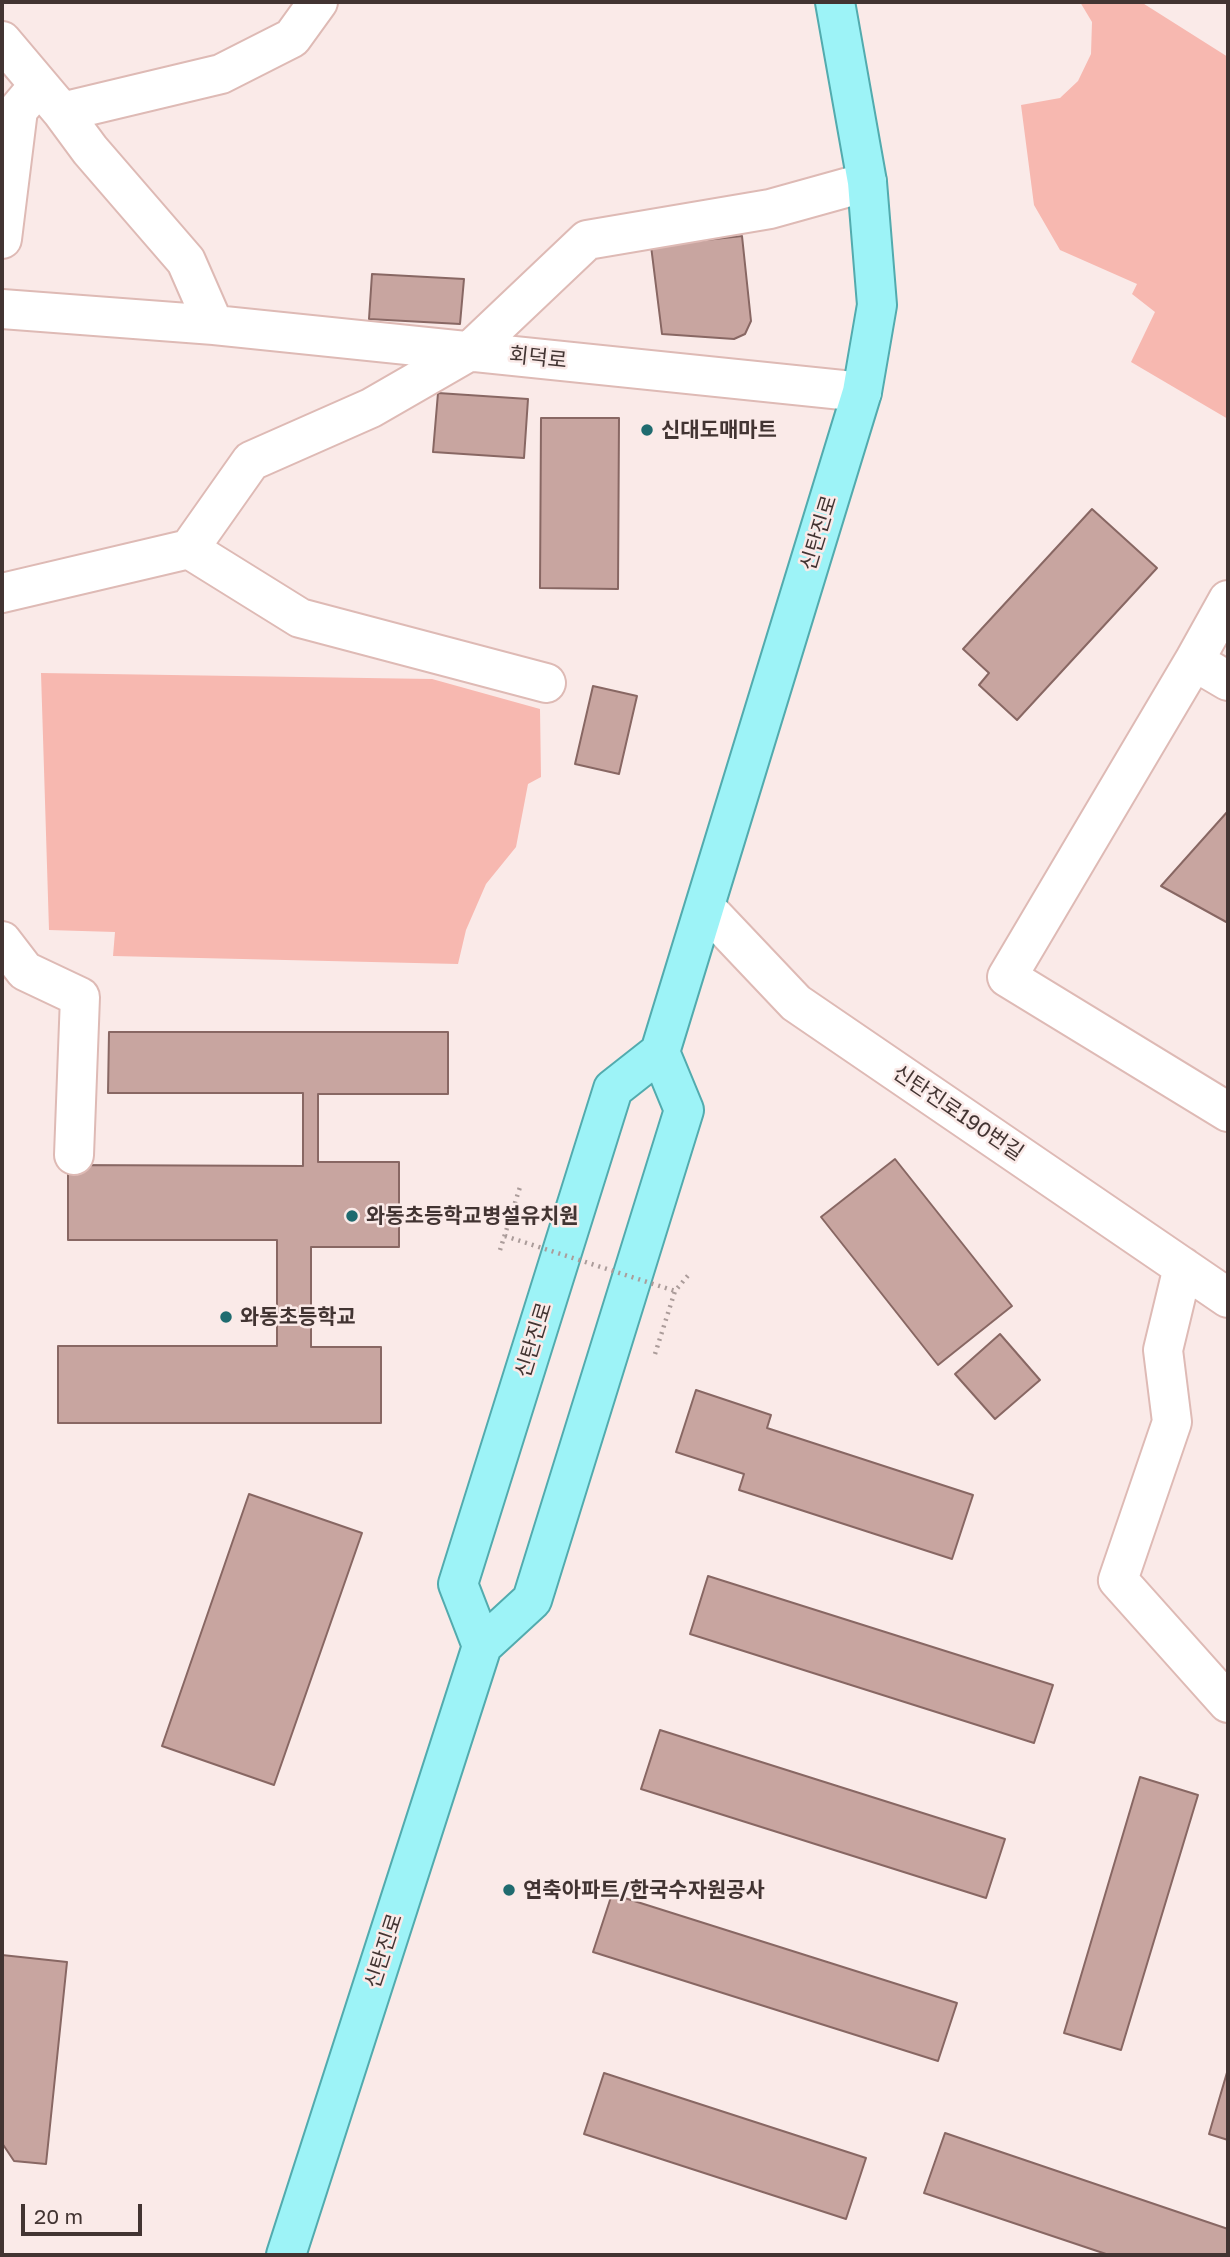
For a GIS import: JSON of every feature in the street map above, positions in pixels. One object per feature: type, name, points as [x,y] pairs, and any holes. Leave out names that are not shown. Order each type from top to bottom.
[{"type":"main road","name":"신탄진로","points":[[482,1646],[458,1584],[613,1089],[660,1052],[862,391],[877,304],[867,182],[835,2]]},
{"type":"main road","name":"신탄진로","points":[[286,2255],[482,1646],[532,1600],[684,1110],[660,1052]]},
{"type":"street","points":[[2,239],[18,110],[51,99],[220,74],[292,38],[318,2]]},
{"type":"street","points":[[2,41],[90,150],[186,261],[214,325]]},
{"type":"street","points":[[2,593],[189,549],[251,461],[371,408],[470,351],[587,240],[770,209],[867,182]]},
{"type":"street","name":"회덕로","points":[[2,309],[214,325],[862,391]]},
{"type":"street","points":[[189,549],[300,618],[546,683]]},
{"type":"street","points":[[1228,600],[1007,977],[1228,1112]]},
{"type":"street","points":[[1194,661],[1228,681]]},
{"type":"street","name":"신탄진로190번길","points":[[705,907],[796,1003],[1228,1298]]},
{"type":"street","points":[[2,941],[25,971],[80,997],[74,1155]]},
{"type":"street","points":[[1183,1267],[1163,1350],[1172,1422],[1118,1580],[1228,1703]]},
{"type":"path","points":[[500,1250],[520,1187]]},
{"type":"path","points":[[505,1236],[675,1290]]},
{"type":"path","points":[[654,1354],[675,1290],[691,1272]]},
{"type":"shaded area","points":[[1080,2],[1141,2],[1228,57],[1228,419],[1131,362],[1155,312],[1132,294],[1137,284],[1060,250],[1034,205],[1021,105],[1060,98],[1078,81],[1091,54],[1092,22]]},
{"type":"shaded area","points":[[41,673],[432,679],[540,709],[541,777],[528,784],[516,847],[486,884],[466,930],[458,964],[113,956],[115,932],[49,930]]},
{"type":"building","points":[[742,236],[751,321],[745,334],[734,339],[662,334],[651,246]]},
{"type":"building","points":[[372,274],[464,279],[460,324],[369,319]]},
{"type":"building","points":[[438,393],[528,399],[524,458],[433,452]]},
{"type":"building","points":[[541,418],[619,418],[618,589],[540,588]]},
{"type":"building","points":[[1092,509],[1157,568],[1017,720],[979,685],[989,673],[963,649]]},
{"type":"building","points":[[593,686],[637,696],[619,774],[575,764]]},
{"type":"building","points":[[1228,811],[1228,923],[1161,886]]},
{"type":"building","points":[[109,1032],[448,1032],[448,1094],[318,1094],[318,1162],[399,1162],[399,1247],[311,1247],[311,1347],[381,1347],[381,1423],[58,1423],[58,1346],[277,1346],[277,1240],[68,1240],[68,1165],[303,1166],[303,1093],[108,1093]]},
{"type":"building","points":[[895,1159],[1012,1306],[938,1365],[821,1217]]},
{"type":"building","points":[[1000,1334],[1040,1380],[995,1419],[955,1374]]},
{"type":"building","points":[[696,1390],[771,1415],[767,1428],[973,1495],[952,1559],[739,1490],[744,1474],[676,1452]]},
{"type":"building","points":[[249,1494],[362,1533],[274,1785],[162,1746]]},
{"type":"building","points":[[708,1576],[1053,1685],[1034,1743],[690,1634]]},
{"type":"building","points":[[660,1730],[1005,1839],[986,1898],[641,1789]]},
{"type":"building","points":[[1140,1777],[1198,1795],[1121,2050],[1064,2033]]},
{"type":"building","points":[[612,1894],[957,2003],[938,2061],[593,1952]]},
{"type":"building","points":[[2,1955],[67,1962],[46,2164],[14,2161],[2,2143]]},
{"type":"building","points":[[1228,2069],[1228,2140],[1209,2134]]},
{"type":"building","points":[[604,2073],[866,2158],[846,2219],[584,2134]]},
{"type":"building","points":[[945,2133],[1228,2229],[1228,2255],[1109,2255],[924,2193]]},
{"type":"place","name":"신대도매마트","points":[[647,430]]},
{"type":"place","name":"와동초등학교병설유치원","points":[[352,1216]]},
{"type":"place","name":"와동초등학교","points":[[226,1317]]},
{"type":"place","name":"연축아파트/한국수자원공사","points":[[509,1890]]}]
